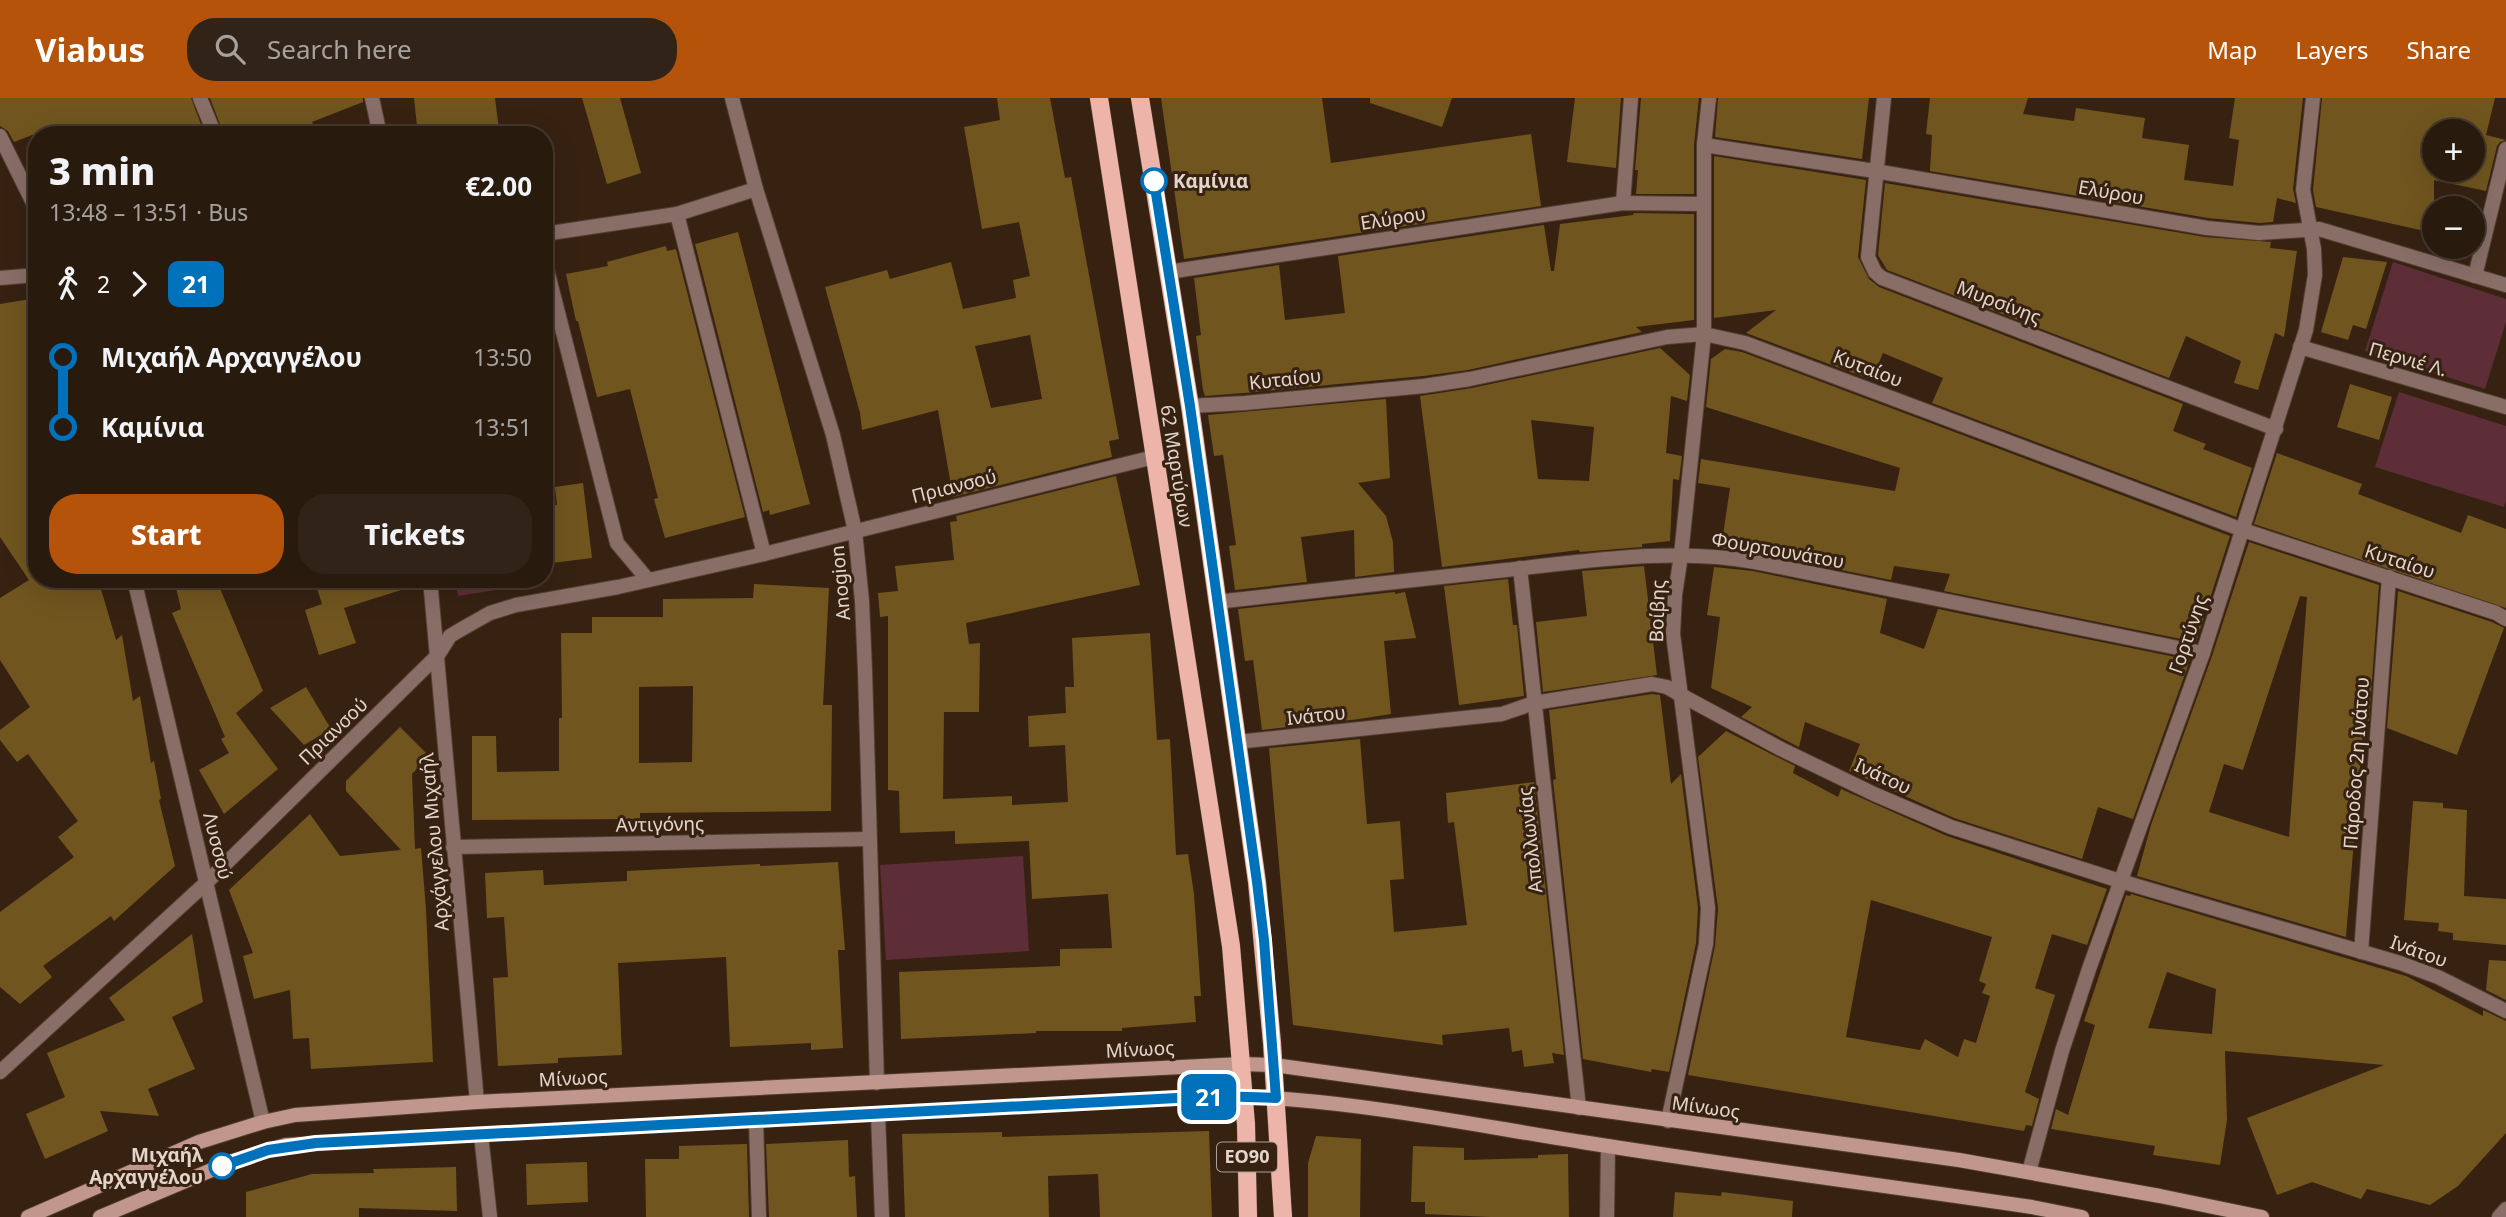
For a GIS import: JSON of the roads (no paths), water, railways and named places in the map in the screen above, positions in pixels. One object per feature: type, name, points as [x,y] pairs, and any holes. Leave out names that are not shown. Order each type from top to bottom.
[{"type":"main road","name":"62 Μαρτύρων","points":[[1099,98],[1224,895],[1242,1064],[1248,1217]]},
{"type":"main road","name":"62 Μαρτύρων","points":[[1140,98],[1190,406],[1264,940],[1283,1217]]},
{"type":"main road","name":"Μίνωος","points":[[28,1217],[200,1142],[295,1115],[477,1102],[1242,1064],[1274,1065],[2029,1172],[2262,1217]]},
{"type":"main road","points":[[100,1217],[223,1165],[286,1145],[1244,1096],[1334,1103],[2030,1212],[2082,1217]]},
{"type":"street","points":[[200,98],[211,126]]},
{"type":"street","points":[[372,98],[378,126]]},
{"type":"street","name":"Anogion","points":[[732,98],[756,189],[833,435],[855,531],[864,636],[877,1083]]},
{"type":"street","points":[[1623,203],[1631,98]]},
{"type":"street","name":"Βοίβης","points":[[1668,1121],[1708,926],[1708,908],[1673,634],[1704,334],[1704,145],[1709,98]]},
{"type":"street","name":"Μυρσίνης","points":[[1884,98],[1868,257],[1875,272],[1882,278],[2276,429]]},
{"type":"street","name":"Γορτύνης","points":[[2029,1172],[2062,1051],[2203,653],[2300,347],[2315,285],[2316,265],[2303,190],[2313,98]]},
{"type":"street","points":[[0,136],[28,193]]},
{"type":"street","name":"Ελύρου","points":[[1704,145],[1875,170],[2207,228],[2259,233],[2319,229],[2506,285]]},
{"type":"street","points":[[2475,276],[2506,149]]},
{"type":"street","points":[[553,233],[677,214],[756,189]]},
{"type":"street","name":"Ελύρου","points":[[1168,272],[1623,203],[1703,204]]},
{"type":"street","points":[[677,214],[764,554]]},
{"type":"street","points":[[0,278],[28,276]]},
{"type":"street","points":[[553,293],[617,542],[648,580]]},
{"type":"street","name":"Κυταίου","points":[[1190,406],[1424,386],[1470,379],[1642,341],[1704,334],[1745,343],[2243,530],[2506,618]]},
{"type":"street","name":"Περνιέ Λ.","points":[[2300,347],[2506,407]]},
{"type":"street","name":"Πριανσού","points":[[0,1072],[207,882],[438,655],[450,636],[490,612],[764,554],[1154,457]]},
{"type":"street","name":"Φουρτουνάτου","points":[[1216,601],[1520,568],[1681,555],[1721,556],[2203,653]]},
{"type":"street","name":"Απολλωνίας","points":[[1520,568],[1579,1108]]},
{"type":"street","name":"Πάροδος 2η Ινάτου","points":[[2361,952],[2389,577]]},
{"type":"street","name":"Λυσσού","points":[[136,588],[263,1122]]},
{"type":"street","name":"Αρχάγγελου Μιχαήλ","points":[[431,588],[477,1102]]},
{"type":"street","name":"Ινάτου","points":[[1237,742],[1492,715],[1534,702],[1652,684],[1667,687],[1782,749],[1925,817],[2120,881],[2420,970],[2506,1011]]},
{"type":"street","name":"Αντιγόνης","points":[[453,847],[869,839]]},
{"type":"street","points":[[878,1115],[882,1217]]},
{"type":"street","points":[[757,1121],[759,1217]]},
{"type":"street","points":[[481,1135],[490,1217]]},
{"type":"street","points":[[1607,1217],[1608,1146]]},
{"type":"street","points":[[2499,1217],[2506,1209]]},
{"type":"place","name":"Καμίνια","points":[[1154,181]]},
{"type":"place","name":"Μιχαήλ Αρχαγγέλου","points":[[222,1166]]}]
